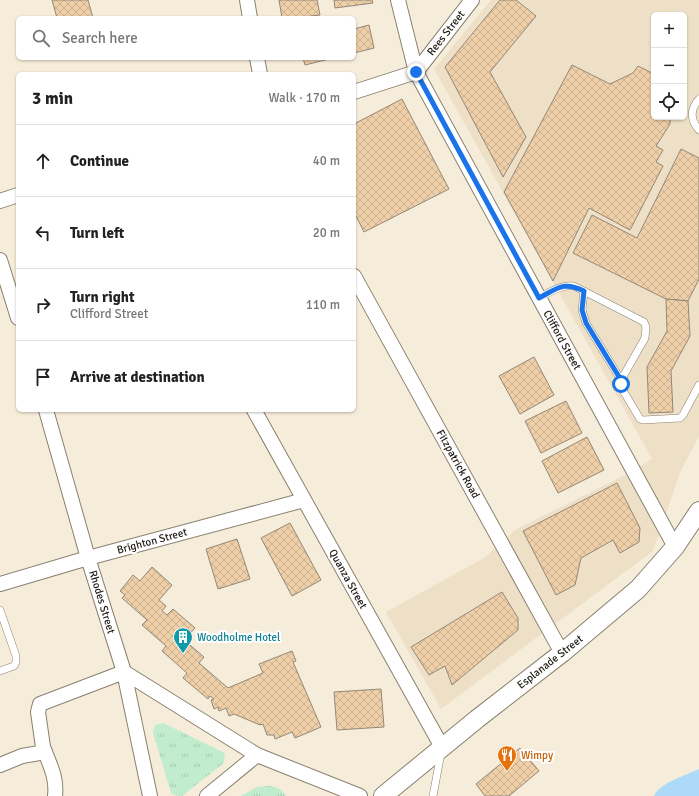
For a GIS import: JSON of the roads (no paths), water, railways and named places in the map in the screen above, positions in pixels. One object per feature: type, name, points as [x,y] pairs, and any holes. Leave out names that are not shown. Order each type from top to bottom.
[{"type":"street","points":[[247,0],[250,16]]},
{"type":"street","name":"Clifford Street","points":[[398,0],[416,72],[675,547]]},
{"type":"street","name":"Rees Street","points":[[416,72],[472,0]]},
{"type":"street","points":[[258,60],[260,72]]},
{"type":"street","points":[[356,91],[416,72]]},
{"type":"street","points":[[0,201],[16,196]]},
{"type":"street","points":[[0,260],[16,312]]},
{"type":"street","name":"Fitzpatrick Road","points":[[356,280],[562,653]]},
{"type":"street","name":"Rhodes Street","points":[[47,412],[88,558],[124,672],[150,796]]},
{"type":"street","name":"Quanza Street","points":[[255,412],[442,747]]},
{"type":"street","name":"Brighton Street","points":[[0,584],[88,558],[304,500]]},
{"type":"street","name":"Esplanade Street","points":[[383,796],[442,747],[562,653],[638,589],[675,547],[699,511]]},
{"type":"street","points":[[55,796],[57,786],[54,774],[43,747],[38,712],[40,704],[124,672],[257,755],[360,796]]},
{"type":"street","points":[[0,765],[22,756],[45,752]]},
{"type":"street","points":[[207,796],[257,755]]},
{"type":"lane","points":[[699,99],[692,111],[692,118],[694,124],[699,130]]},
{"type":"lane","points":[[539,298],[568,285],[584,291],[644,322],[646,327],[645,338],[621,380],[621,387],[637,416],[643,420],[680,418],[699,386]]},
{"type":"lane","points":[[584,291],[582,310],[586,323],[621,380]]},
{"type":"lane","points":[[0,610],[16,656],[14,666],[0,671]]},
{"type":"lane","points":[[433,796],[442,747]]},
{"type":"water","points":[[699,769],[699,796],[654,796],[661,787],[667,783]]},
{"type":"place","name":"Woodholme Hotel","points":[[183,654]]},
{"type":"place","name":"Wimpy","points":[[507,772]]}]
